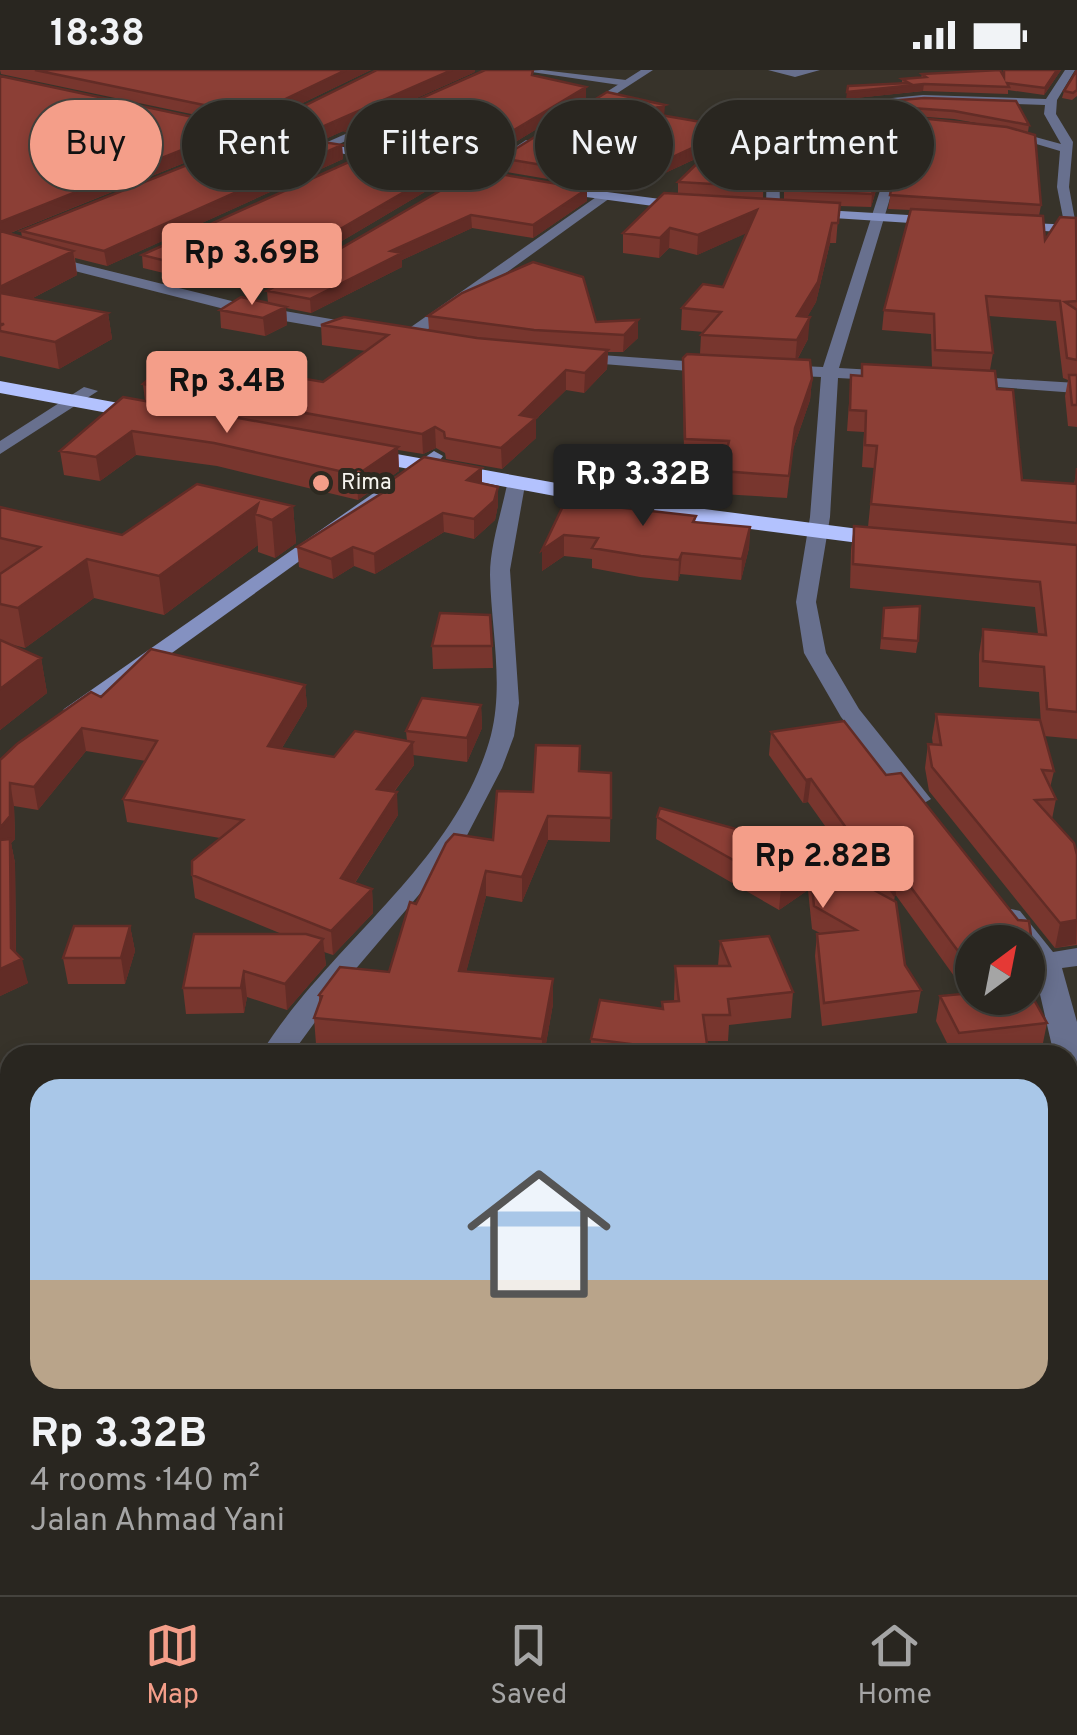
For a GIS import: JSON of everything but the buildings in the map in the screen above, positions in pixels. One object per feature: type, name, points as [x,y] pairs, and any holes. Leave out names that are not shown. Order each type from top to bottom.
[{"type":"highway","points":[[0,374],[82,396],[172,413]]},
{"type":"highway","points":[[0,387],[82,396]]},
{"type":"highway","points":[[343,444],[818,525]]},
{"type":"highway","points":[[427,460],[516,485],[914,534]]},
{"type":"street","points":[[599,100],[648,70]]},
{"type":"street","points":[[773,70],[795,74],[815,70]]},
{"type":"street","points":[[994,224],[1075,228],[1063,187],[1067,142],[1050,114],[1050,102],[1070,70]]},
{"type":"street","points":[[867,100],[940,97],[1050,102]]},
{"type":"street","points":[[988,130],[1067,150]]},
{"type":"street","points":[[532,185],[604,198],[704,208]]},
{"type":"street","points":[[773,190],[773,211]]},
{"type":"street","points":[[886,190],[830,372],[818,525],[806,602],[815,653],[849,712],[940,826]]},
{"type":"street","points":[[407,338],[604,198]]},
{"type":"street","points":[[756,210],[955,222]]},
{"type":"street","points":[[0,247],[18,239]]},
{"type":"street","points":[[0,247],[244,308],[371,331]]},
{"type":"street","points":[[109,275],[133,264]]},
{"type":"street","points":[[244,308],[261,299]]},
{"type":"street","points":[[389,334],[427,342]]},
{"type":"street","points":[[554,357],[736,369]]},
{"type":"street","points":[[755,370],[906,377]]},
{"type":"street","points":[[944,380],[1077,388]]},
{"type":"street","points":[[0,449],[82,396]]},
{"type":"street","points":[[0,422],[32,428]]},
{"type":"street","points":[[46,732],[427,460]]},
{"type":"street","points":[[282,1045],[332,979],[454,838],[490,768],[502,736],[508,703],[500,570],[516,485]]},
{"type":"street","points":[[999,901],[1046,962],[1068,1045]]},
{"type":"street","points":[[1046,962],[1077,958]]},
{"type":"lane","points":[[529,70],[626,83]]},
{"type":"place","name":"Rima","points":[[321,483]]}]
